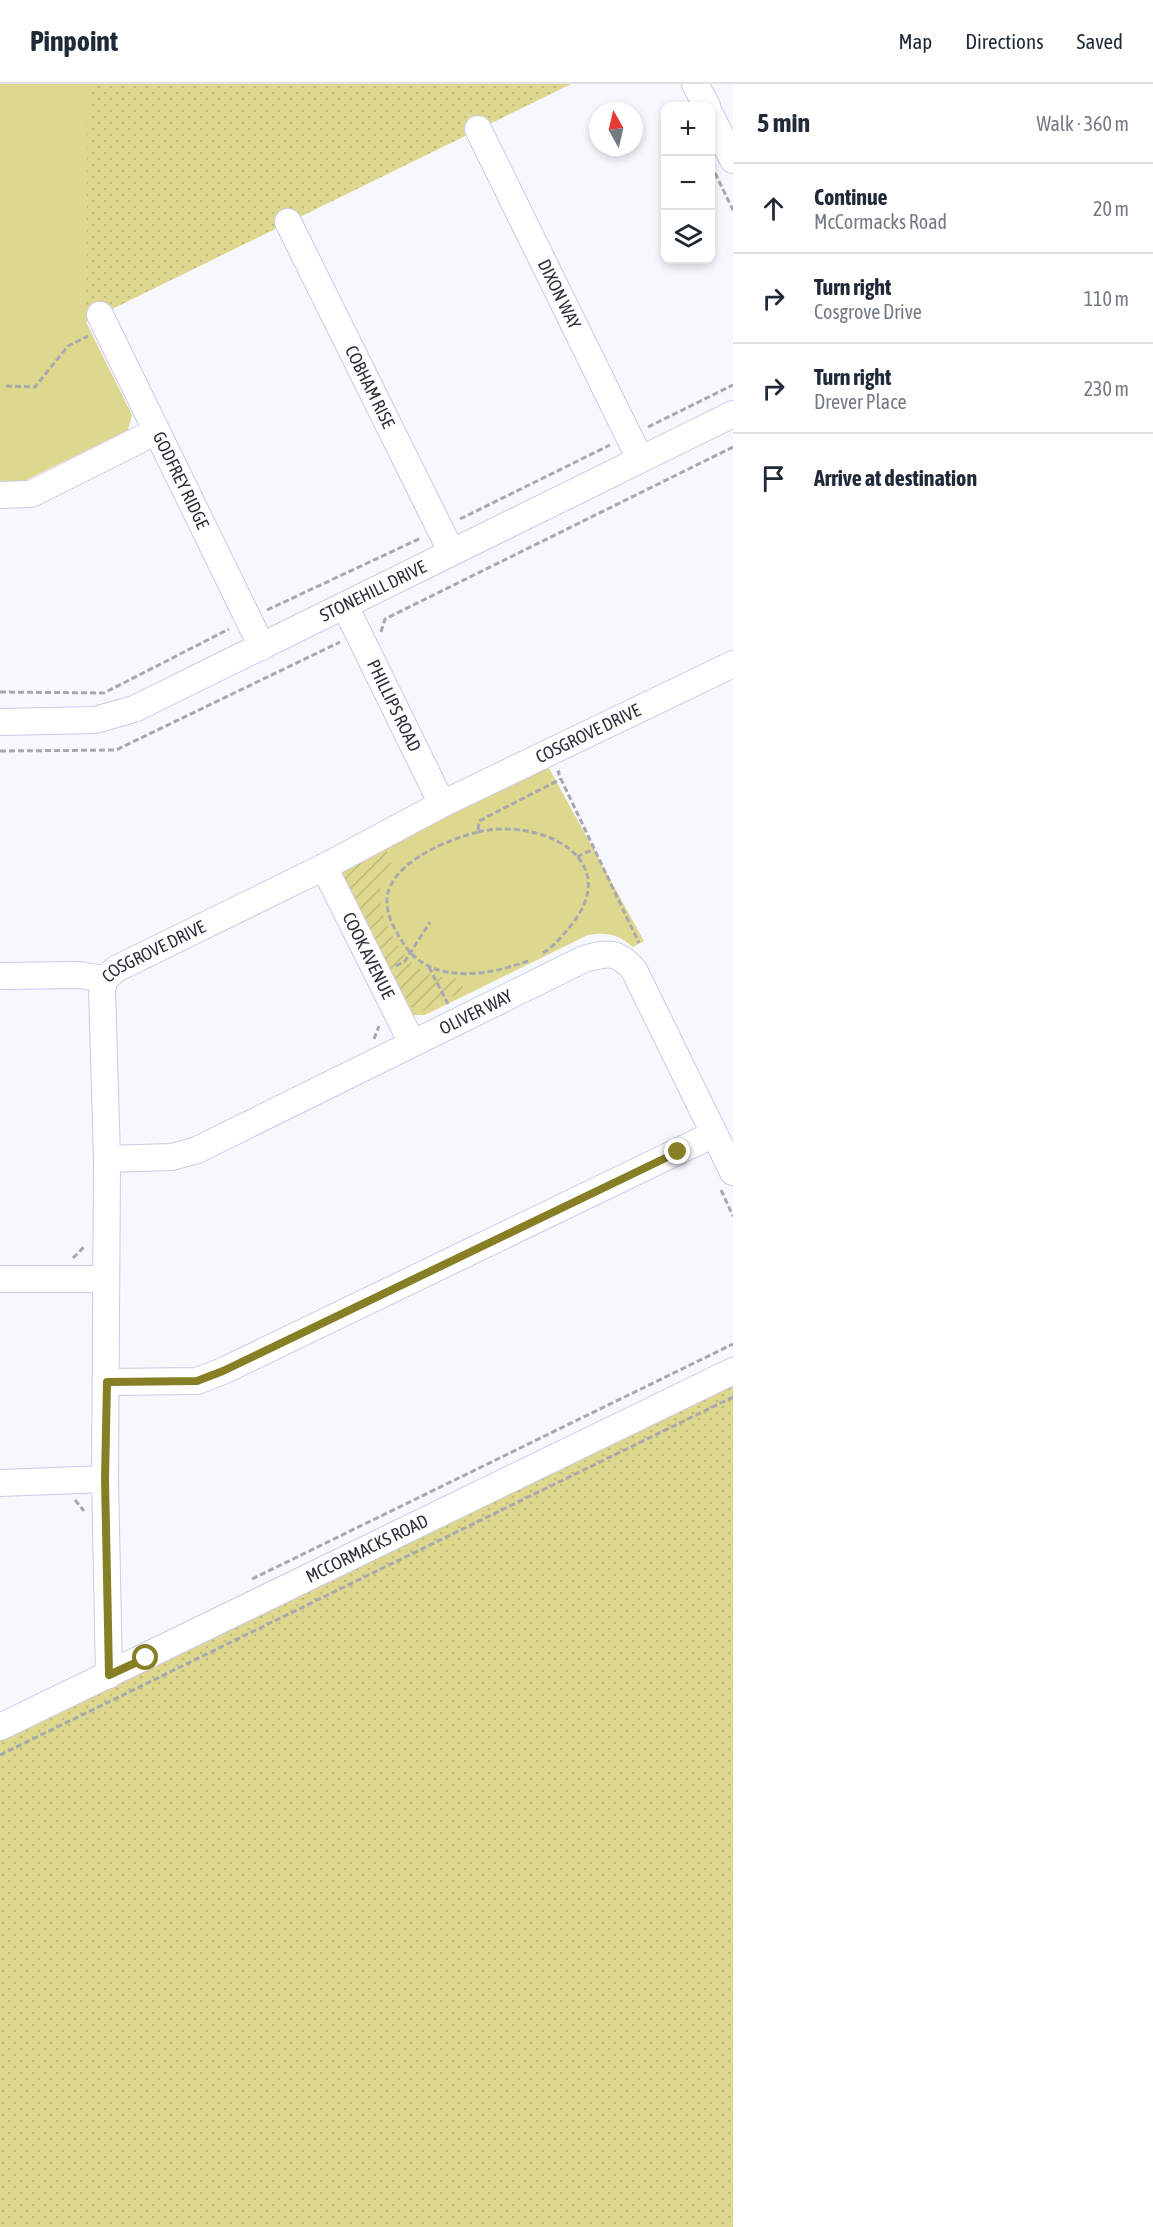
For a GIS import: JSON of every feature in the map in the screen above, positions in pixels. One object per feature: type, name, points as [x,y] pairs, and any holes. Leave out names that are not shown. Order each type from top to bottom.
[{"type":"street","points":[[695,84],[705,102]]},
{"type":"street","points":[[721,122],[733,160]]},
{"type":"street","name":"DIXON WAY","points":[[478,129],[640,459]]},
{"type":"street","name":"COBHAM RISE","points":[[288,222],[451,551]]},
{"type":"street","name":"GODFREY RIDGE","points":[[103,321],[155,432],[234,622],[262,647]]},
{"type":"street","name":"STONEHILL DRIVE","points":[[0,722],[95,720],[134,710],[451,551],[733,414]]},
{"type":"street","points":[[0,495],[31,494],[155,432]]},
{"type":"street","name":"PHILLIPS ROAD","points":[[345,606],[442,804]]},
{"type":"street","name":"COSGROVE DRIVE","points":[[109,1675],[105,1479],[107,1159],[102,988],[105,979],[116,969],[324,867],[442,804],[733,664]]},
{"type":"street","name":"COOK AVENUE","points":[[324,867],[412,1043]]},
{"type":"street","name":"OLIVER WAY","points":[[107,1159],[172,1157],[197,1150],[584,960],[606,954],[623,957],[634,970],[733,1172]]},
{"type":"street","points":[[0,976],[79,975],[105,979]]},
{"type":"street","points":[[107,1382],[197,1381],[223,1371],[714,1134]]},
{"type":"street","points":[[0,1280],[106,1279]]},
{"type":"street","name":"MCCORMACKS ROAD","points":[[0,1727],[733,1371]]},
{"type":"street","points":[[0,1483],[105,1479]]},
{"type":"path","points":[[715,172],[733,210]]},
{"type":"path","points":[[6,386],[35,387],[68,346],[103,321]]},
{"type":"path","points":[[647,427],[733,385]]},
{"type":"path","points":[[458,520],[611,445]]},
{"type":"path","points":[[380,635],[385,619],[733,447]]},
{"type":"path","points":[[0,692],[104,693],[234,622],[422,538]]},
{"type":"path","points":[[563,770],[558,772],[561,779],[639,944]]},
{"type":"path","points":[[478,832],[479,821],[561,779]]},
{"type":"path","points":[[529,961],[507,968],[465,973],[447,972],[428,966],[410,953],[392,925],[387,903],[392,885],[413,860],[424,852],[459,836],[507,828],[546,835],[562,841],[577,857],[587,879],[587,902],[561,938],[539,956]]},
{"type":"path","points":[[577,857],[594,849]]},
{"type":"path","points":[[378,975],[405,961],[430,922]]},
{"type":"path","points":[[428,966],[458,1021]]},
{"type":"path","points":[[373,1041],[379,1026],[374,1016]]},
{"type":"path","points":[[68,1259],[72,1259],[85,1247],[85,1235]]},
{"type":"path","points":[[251,1579],[733,1344]]},
{"type":"path","points":[[0,1755],[733,1397]]},
{"type":"path","points":[[73,1498],[86,1513]]},
{"type":"shaded area","points":[[0,84],[571,84],[0,364]]},
{"type":"shaded area","points":[[0,84],[88,84],[86,322],[132,415],[128,430],[18,484],[0,484]]},
{"type":"shaded area","points":[[545,761],[644,941],[633,947],[612,935],[588,935],[425,1015],[410,1015],[338,881],[344,858]]},
{"type":"shaded area","points":[[384,844],[392,866],[381,888],[380,900],[386,921],[397,944],[418,968],[437,976],[457,978],[465,990],[422,1011],[406,1005],[344,880],[343,870]]},
{"type":"shaded area","points":[[733,1382],[733,2227],[0,2227],[0,1739]]},
{"type":"route","points":[[146,1658],[109,1675],[105,1479],[107,1382],[197,1381],[223,1371],[678,1152]]}]
